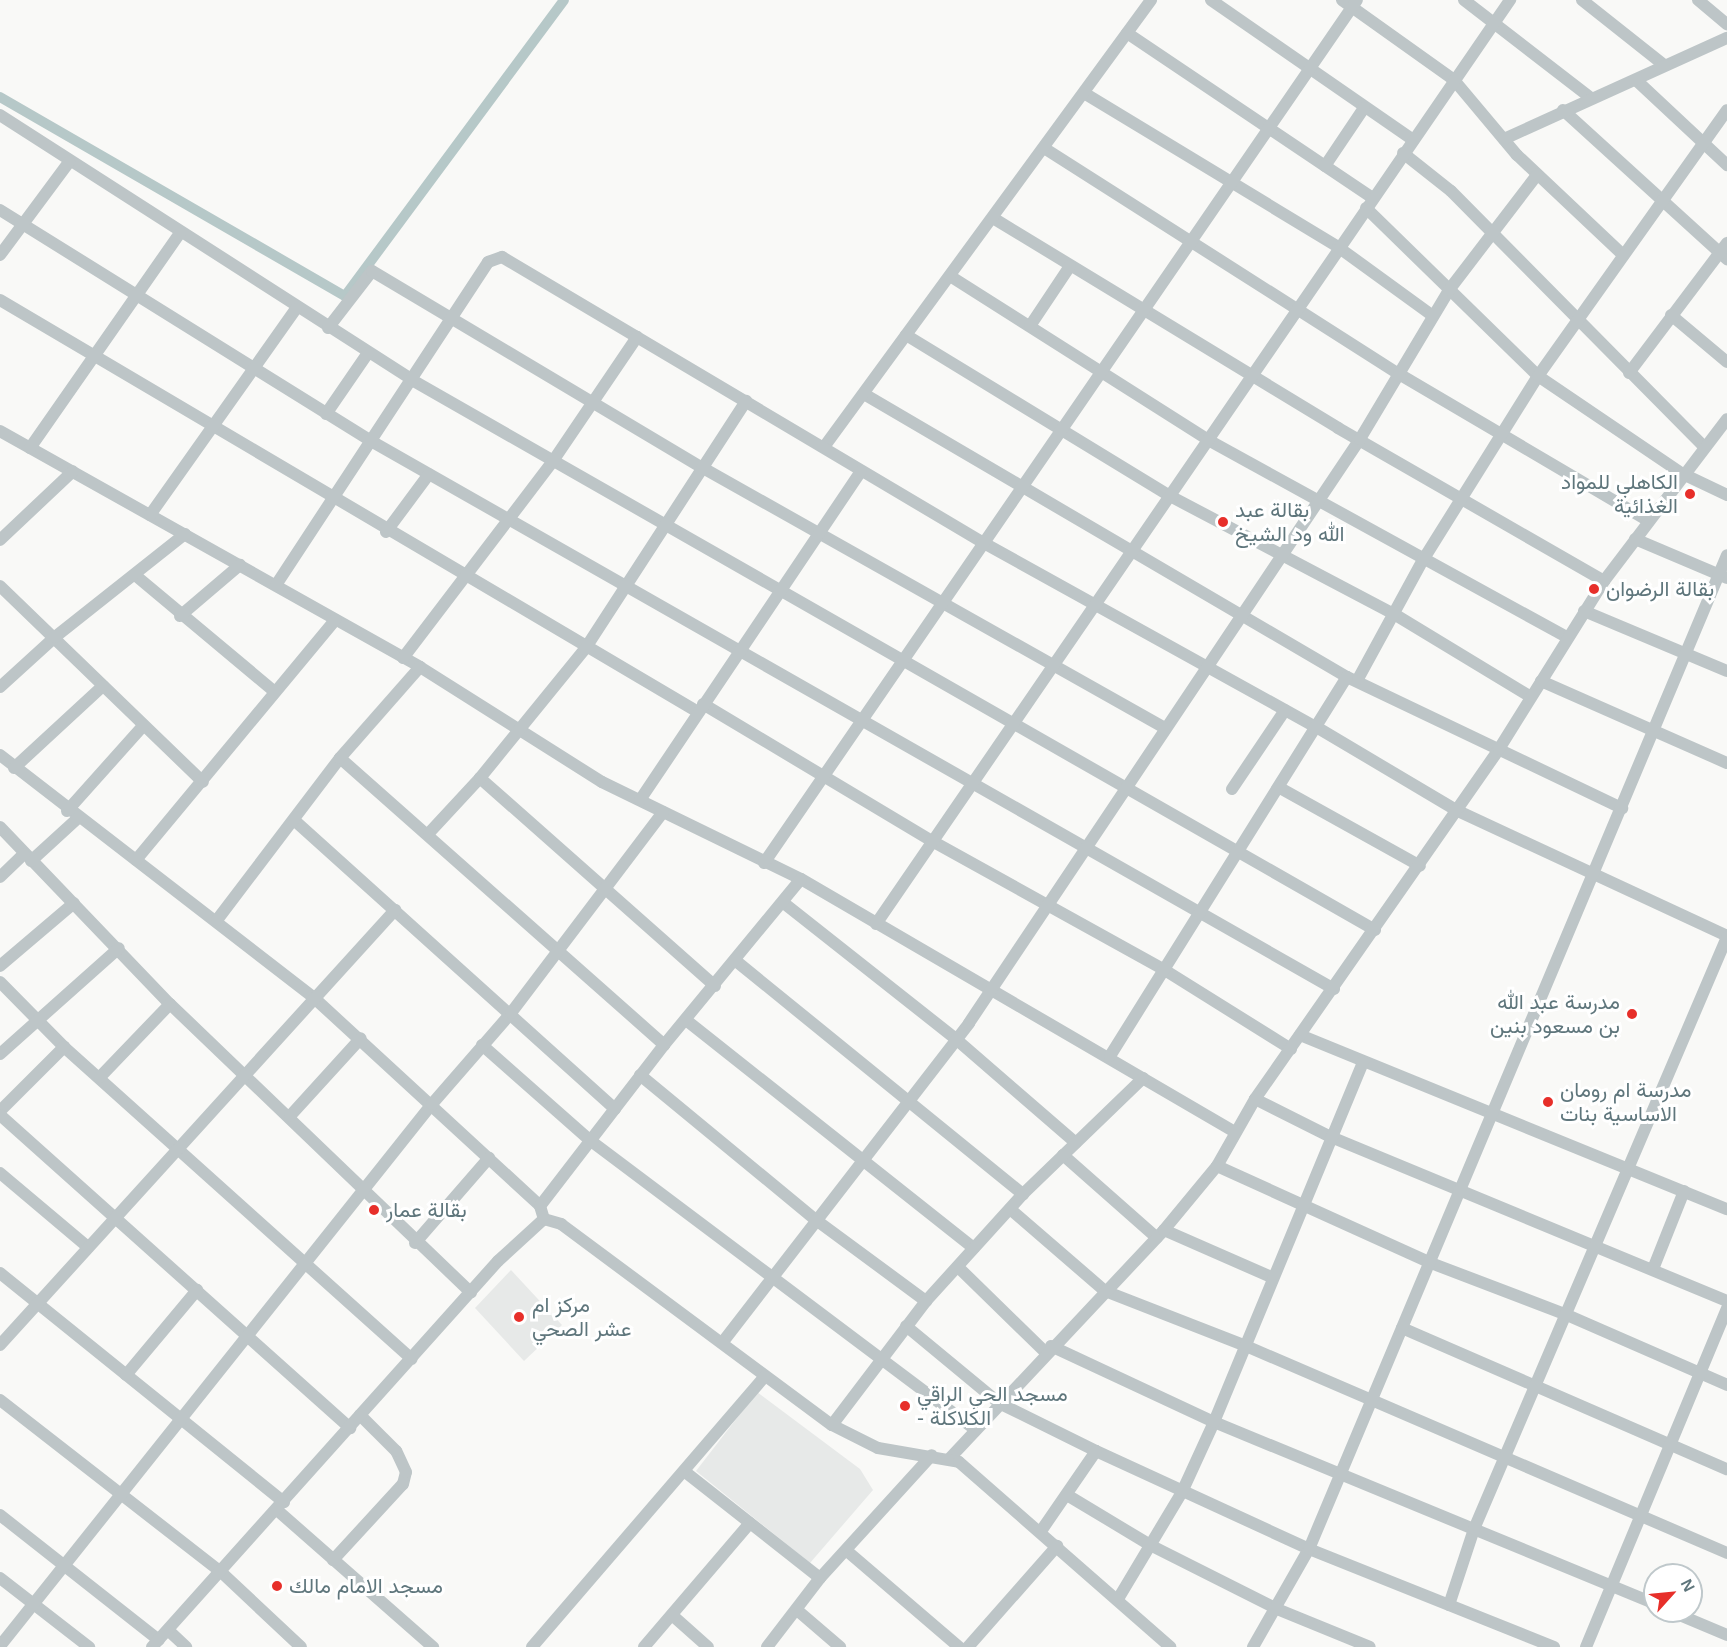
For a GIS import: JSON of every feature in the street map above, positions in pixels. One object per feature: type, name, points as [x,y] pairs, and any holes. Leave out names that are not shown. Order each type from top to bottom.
[{"type":"street","points":[[824,447],[1151,0]]},
{"type":"street","points":[[1211,0],[1413,140]]},
{"type":"street","points":[[1464,0],[1591,98]]},
{"type":"street","points":[[876,924],[973,785],[1011,724],[1254,377],[1296,307],[1510,0]]},
{"type":"street","points":[[1582,0],[1664,65]]},
{"type":"street","points":[[1698,0],[1727,24]]},
{"type":"street","points":[[764,863],[905,661],[982,542],[1308,69],[1350,2],[1454,80],[1538,175],[1623,255]]},
{"type":"street","points":[[1127,33],[1325,166],[1370,203],[1449,290],[1538,376],[1683,474],[1727,495]]},
{"type":"street","points":[[1504,139],[1563,110],[1636,80],[1664,65],[1727,38]]},
{"type":"street","points":[[1636,80],[1702,146],[1727,165]]},
{"type":"street","points":[[1084,93],[1229,184],[1338,247],[1433,316]]},
{"type":"street","points":[[1325,166],[1364,108]]},
{"type":"street","points":[[1563,110],[1661,201],[1724,252],[1671,315],[1629,373]]},
{"type":"street","points":[[1110,1056],[1162,969],[1394,614],[1423,560],[1538,376],[1727,110]]},
{"type":"street","points":[[0,115],[296,309],[412,380],[663,526],[905,661],[1011,724],[1126,785],[1239,854],[1375,930]]},
{"type":"street","points":[[1044,148],[1399,374],[1648,521]]},
{"type":"street","points":[[1403,153],[1451,190],[1577,321],[1704,447]]},
{"type":"street","points":[[0,255],[69,162]]},
{"type":"street","points":[[722,1343],[957,1040],[1126,785],[1209,668],[1360,439],[1449,290],[1490,232],[1538,175]]},
{"type":"street","points":[[0,210],[371,441],[626,584],[973,785],[1201,911],[1334,989]]},
{"type":"street","points":[[993,218],[1254,377],[1604,580]]},
{"type":"street","points":[[30,448],[180,233]]},
{"type":"street","points":[[276,585],[488,262],[496,256],[746,401],[982,542],[1093,606],[1318,728],[1458,811],[1727,936],[1628,1168],[1599,1246],[1474,1529],[1449,1605]]},
{"type":"street","points":[[1030,326],[1070,266]]},
{"type":"street","points":[[328,328],[371,270],[451,321],[703,468],[1166,728]]},
{"type":"street","points":[[950,276],[1102,370],[1210,441],[1317,503],[1567,637]]},
{"type":"street","points":[[0,300],[585,649],[701,708],[823,776],[1046,906],[1162,969],[1291,1049]]},
{"type":"street","points":[[150,515],[296,309]]},
{"type":"street","points":[[1671,315],[1727,362]]},
{"type":"street","points":[[906,335],[1170,496],[1394,614],[1531,697]]},
{"type":"street","points":[[403,658],[462,576],[553,461],[637,337]]},
{"type":"street","points":[[326,414],[368,353]]},
{"type":"street","points":[[864,394],[1023,484],[1132,553],[1241,617],[1352,678],[1622,808]]},
{"type":"street","points":[[429,833],[523,730],[585,649],[746,401]]},
{"type":"street","points":[[950,1458],[1048,1349],[1160,1234],[1217,1166],[1255,1100],[1420,866],[1499,749],[1604,580],[1727,419]]},
{"type":"street","points":[[2,435],[73,471],[276,585],[334,621],[420,667],[602,782],[764,863],[801,879],[990,990],[1110,1056],[1235,1132]]},
{"type":"street","points":[[0,540],[73,471]]},
{"type":"street","points":[[640,800],[778,591],[861,471]]},
{"type":"street","points":[[386,532],[429,474]]},
{"type":"street","points":[[0,687],[55,637],[185,534]]},
{"type":"street","points":[[1635,539],[1722,576]]},
{"type":"street","points":[[1253,1647],[1277,1609],[1309,1549],[1370,1399],[1431,1263],[1458,1191],[1594,876],[1685,652],[1722,576],[1727,555]]},
{"type":"street","points":[[180,616],[240,565]]},
{"type":"street","points":[[135,575],[180,616],[275,692]]},
{"type":"street","points":[[0,586],[202,782]]},
{"type":"street","points":[[1584,611],[1727,671]]},
{"type":"street","points":[[136,860],[334,621]]},
{"type":"street","points":[[216,920],[340,758],[420,667]]},
{"type":"street","points":[[1541,681],[1727,763]]},
{"type":"street","points":[[14,768],[103,686]]},
{"type":"street","points":[[1232,789],[1285,710]]},
{"type":"street","points":[[0,877],[27,858],[72,815],[143,726]]},
{"type":"street","points":[[0,754],[72,815],[216,920],[312,996],[361,1038],[540,1206],[544,1219]]},
{"type":"street","points":[[340,758],[429,833],[664,1045]]},
{"type":"street","points":[[480,778],[715,986]]},
{"type":"street","points":[[1280,788],[1420,866]]},
{"type":"street","points":[[0,1646],[306,1266],[432,1104],[511,1013],[559,951],[604,887],[663,813]]},
{"type":"street","points":[[294,820],[615,1109]]},
{"type":"street","points":[[0,826],[27,858],[119,948],[170,1004],[290,1116],[363,1192],[471,1293]]},
{"type":"street","points":[[540,1206],[640,1075],[785,904],[801,879]]},
{"type":"street","points":[[0,966],[74,903]]},
{"type":"street","points":[[785,904],[957,1040],[1076,1143]]},
{"type":"street","points":[[0,1345],[245,1074],[312,996],[395,910]]},
{"type":"street","points":[[0,1054],[119,948]]},
{"type":"street","points":[[736,961],[1023,1194]]},
{"type":"street","points":[[0,982],[64,1047],[412,1359]]},
{"type":"street","points":[[99,1077],[170,1004]]},
{"type":"street","points":[[686,1020],[974,1248]]},
{"type":"street","points":[[1300,1035],[1727,1209]]},
{"type":"street","points":[[290,1116],[361,1038]]},
{"type":"street","points":[[482,1045],[591,1141],[773,1279],[886,1359],[975,1429]]},
{"type":"street","points":[[64,1047],[0,1113],[350,1428]]},
{"type":"street","points":[[1118,1599],[1152,1546],[1182,1492],[1214,1422],[1246,1346],[1271,1277],[1363,1062]]},
{"type":"street","points":[[640,1075],[816,1220],[926,1301]]},
{"type":"street","points":[[832,1425],[886,1359],[906,1326],[926,1301],[959,1268],[1023,1194],[1143,1078]]},
{"type":"street","points":[[1255,1100],[1331,1137],[1458,1191],[1599,1246],[1727,1301]]},
{"type":"street","points":[[1063,1155],[1160,1234],[1271,1277]]},
{"type":"street","points":[[416,1243],[489,1158]]},
{"type":"street","points":[[1217,1166],[1431,1263],[1567,1315],[1727,1385]]},
{"type":"street","points":[[0,1173],[88,1247]]},
{"type":"street","points":[[1653,1269],[1684,1191]]},
{"type":"street","points":[[1010,1209],[1105,1291],[1246,1346],[1504,1458],[1641,1514],[1727,1553]]},
{"type":"street","points":[[0,1515],[155,1643],[471,1293],[544,1219]]},
{"type":"street","points":[[544,1219],[561,1224],[722,1343],[764,1377],[832,1425],[878,1448],[950,1458],[1041,1531],[1170,1647]]},
{"type":"street","points":[[959,1268],[1048,1349],[1214,1422],[1340,1472],[1643,1599]]},
{"type":"street","points":[[0,1273],[181,1419],[280,1506],[333,1560],[434,1647]]},
{"type":"street","points":[[126,1375],[196,1290]]},
{"type":"street","points":[[1586,1647],[1671,1444],[1698,1372],[1727,1308]]},
{"type":"street","points":[[906,1326],[999,1403],[1182,1492],[1309,1549],[1554,1647]]},
{"type":"street","points":[[1402,1328],[1727,1469]]},
{"type":"street","points":[[532,1647],[764,1377]]},
{"type":"street","points":[[0,1400],[220,1571],[301,1647]]},
{"type":"street","points":[[333,1560],[403,1484],[406,1472],[396,1451],[360,1415]]},
{"type":"street","points":[[1041,1531],[1096,1451]]},
{"type":"street","points":[[766,1647],[820,1578],[848,1551],[932,1455]]},
{"type":"street","points":[[684,1471],[820,1578]]},
{"type":"street","points":[[1067,1495],[1152,1546],[1277,1609],[1366,1646]]},
{"type":"street","points":[[644,1647],[750,1522]]},
{"type":"street","points":[[968,1647],[1057,1546]]},
{"type":"street","points":[[848,1551],[959,1647]]},
{"type":"street","points":[[0,1578],[89,1647]]},
{"type":"street","points":[[797,1610],[840,1647]]},
{"type":"street","points":[[672,1615],[708,1647]]},
{"type":"street","points":[[1698,1623],[1727,1635]]},
{"type":"street","points":[[168,1630],[186,1647]]},
{"type":"shaded area","name":"مركز ام عشر الصحي","points":[[511,1270],[562,1325],[524,1361],[475,1308]]},
{"type":"shaded area","points":[[757,1392],[860,1469],[873,1490],[810,1563],[696,1471]]},
{"type":"waterway","points":[[0,97],[345,296],[564,0]]},
{"type":"place","name":"الكاهلي للمواد الغذائية","points":[[1690,494]]},
{"type":"place","name":"بقالة عبد الله ود الشيخ","points":[[1223,522]]},
{"type":"place","name":"بقالة الرضوان","points":[[1594,589]]},
{"type":"place","name":"مدرسة عبد الله بن مسعود بنين","points":[[1632,1014]]},
{"type":"place","name":"مدرسة ام رومان الاساسية بنات","points":[[1548,1102]]},
{"type":"place","name":"بقالة عمار","points":[[374,1210]]},
{"type":"place","name":"مركز ام عشر الصحي","points":[[519,1317]]},
{"type":"place","name":"مسجد الحي الراقي - الكلاكلة","points":[[905,1406]]},
{"type":"place","name":"مسجد الامام مالك","points":[[277,1586]]}]
